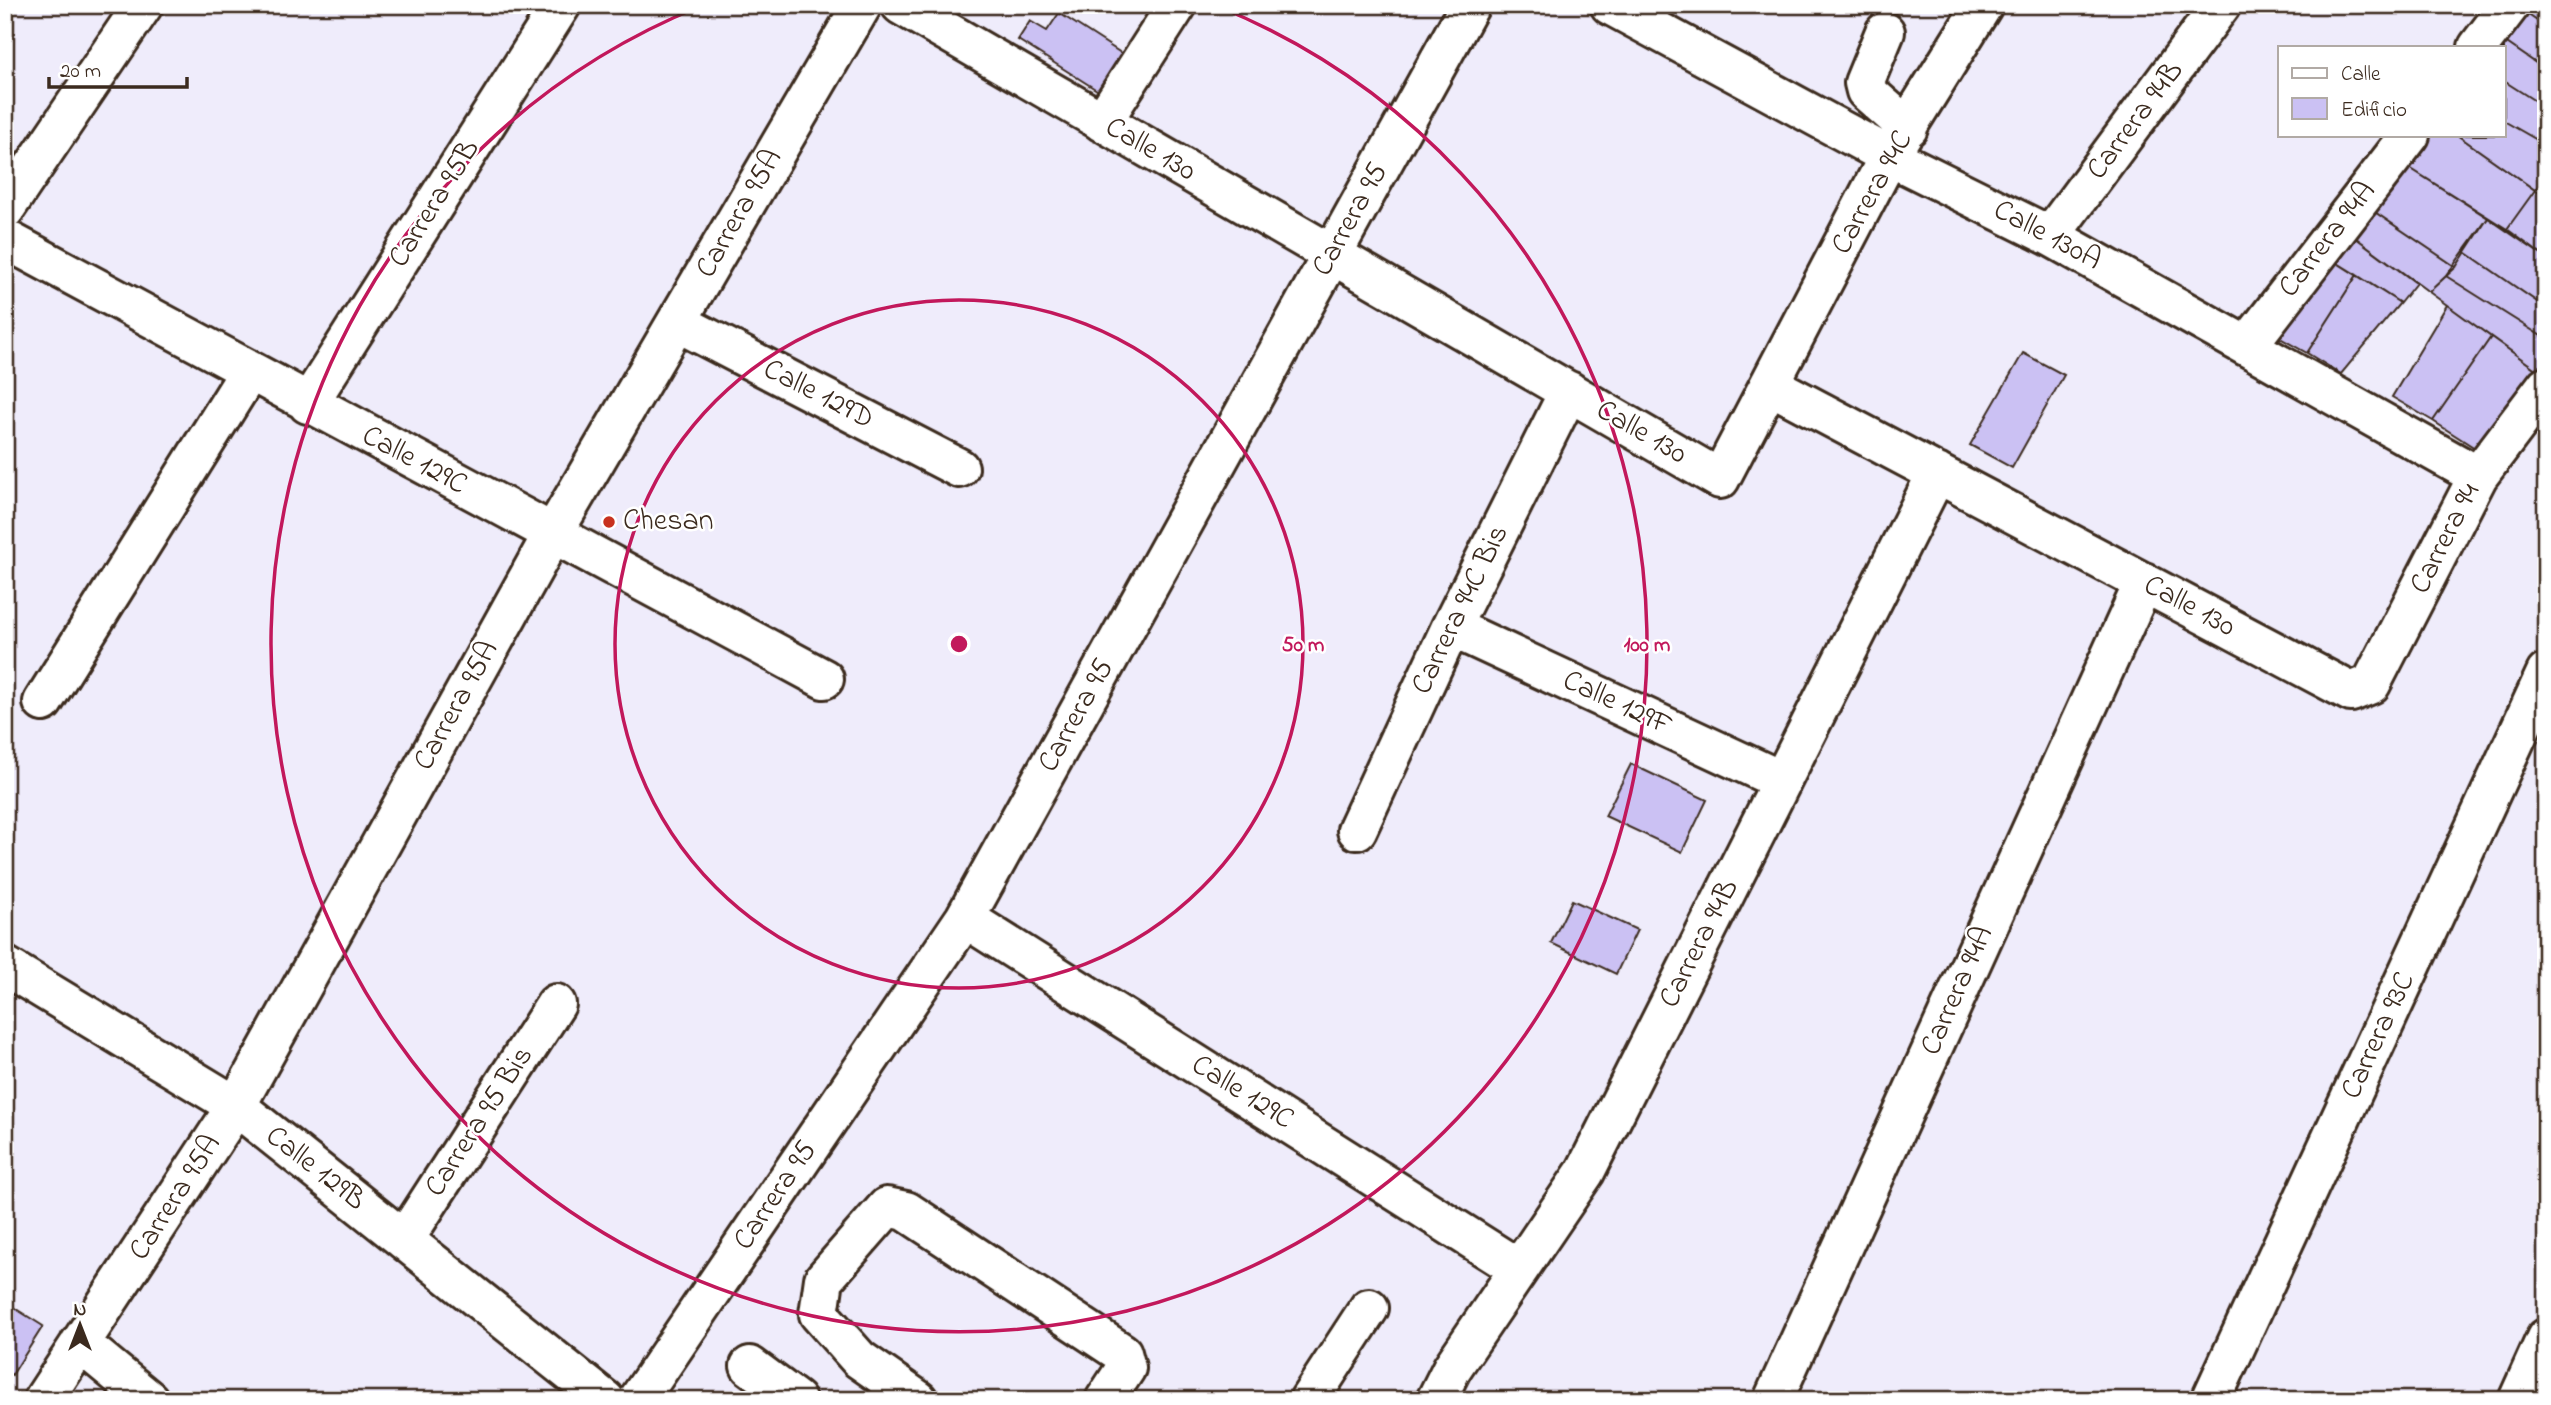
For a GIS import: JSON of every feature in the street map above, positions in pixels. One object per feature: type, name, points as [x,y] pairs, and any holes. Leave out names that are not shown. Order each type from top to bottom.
[{"type":"street","points":[[5,209],[143,5]]},
{"type":"street","name":"Carrera 95B","points":[[308,404],[561,5]]},
{"type":"street","name":"Carrera 95A","points":[[43,1400],[236,1106],[552,535],[862,5]]},
{"type":"street","name":"Calle 130","points":[[901,5],[1720,479],[1770,385],[2351,692]]},
{"type":"street","points":[[1102,122],[1177,5]]},
{"type":"street","name":"Carrera 95","points":[[638,1400],[965,918],[1470,5]]},
{"type":"street","name":"Calle 130A","points":[[1610,5],[1898,142],[2050,236],[2478,476]]},
{"type":"street","name":"Carrera 94C","points":[[1770,385],[1898,142],[1983,5]]},
{"type":"street","name":"Carrera 94B","points":[[2050,236],[2221,5]]},
{"type":"street","points":[[2479,46],[2510,5]]},
{"type":"street","points":[[1885,32],[1864,83],[1866,91],[1898,142]]},
{"type":"street","name":"Carrera 94A","points":[[2247,346],[2409,136]]},
{"type":"street","name":"Calle 129C","points":[[5,239],[824,679]]},
{"type":"street","name":"Calle 129D","points":[[677,322],[959,468]]},
{"type":"street","points":[[43,702],[249,372]]},
{"type":"street","name":"Carrera 94","points":[[2351,692],[2371,684],[2478,476],[2546,386]]},
{"type":"street","name":"Carrera 94C Bis","points":[[1357,831],[1451,627],[1569,391]]},
{"type":"street","name":"Carrera 94B","points":[[1436,1400],[1452,1368],[1585,1172],[1937,473]]},
{"type":"street","name":"Carrera 94A","points":[[1773,1400],[2144,582]]},
{"type":"street","name":"Calle 129F","points":[[1451,627],[1783,781]]},
{"type":"street","name":"Carrera 93C","points":[[2211,1400],[2546,673]]},
{"type":"street","name":"Calle 129C","points":[[965,918],[1519,1269]]},
{"type":"street","name":"Calle 129B","points":[[5,966],[236,1106],[605,1400]]},
{"type":"street","name":"Carrera 95 Bis","points":[[404,1240],[556,1004]]},
{"type":"street","points":[[919,1400],[859,1359],[819,1314],[824,1279],[887,1207],[906,1211],[1122,1353],[1126,1368],[1105,1400]]},
{"type":"street","points":[[1309,1400],[1369,1308]]},
{"type":"street","points":[[2518,1400],[2546,1338]]},
{"type":"street","points":[[80,1343],[149,1400]]},
{"type":"street","points":[[750,1366],[796,1400]]},
{"type":"building","points":[[2528,5],[2546,5],[2546,27],[2524,12]]},
{"type":"building","points":[[2524,12],[2546,27],[2546,70],[2504,41]]},
{"type":"building","points":[[1059,13],[1124,55],[1100,92],[1018,40],[1030,21],[1047,31]]},
{"type":"building","points":[[2504,41],[2546,70],[2546,108],[2506,82],[2506,46],[2500,46]]},
{"type":"building","points":[[2506,82],[2546,108],[2546,145],[2506,122]]},
{"type":"building","points":[[2506,122],[2546,145],[2546,175],[2535,190],[2458,136],[2506,136]]},
{"type":"building","points":[[2429,136],[2458,136],[2535,190],[2507,229],[2405,165]]},
{"type":"building","points":[[2405,165],[2488,218],[2456,267],[2366,206]]},
{"type":"building","points":[[2546,175],[2546,197],[2535,190]]},
{"type":"building","points":[[2535,190],[2546,197],[2546,258],[2507,229]]},
{"type":"building","points":[[2366,206],[2456,267],[2429,292],[2348,232]]},
{"type":"building","points":[[2488,218],[2546,258],[2546,308],[2464,251]]},
{"type":"building","points":[[2348,232],[2416,283],[2400,303],[2328,257]]},
{"type":"building","points":[[2464,251],[2546,308],[2546,339],[2446,276]]},
{"type":"building","points":[[2328,257],[2357,275],[2307,353],[2273,334]]},
{"type":"building","points":[[2357,275],[2400,303],[2341,374],[2307,353]]},
{"type":"building","points":[[2446,276],[2546,339],[2544,375],[2429,292]]},
{"type":"building","points":[[2447,305],[2491,337],[2433,421],[2392,397]]},
{"type":"building","points":[[2491,337],[2544,375],[2475,448],[2433,421]]},
{"type":"building","points":[[2023,353],[2064,375],[2012,468],[1970,445]]},
{"type":"building","points":[[1631,764],[1707,800],[1682,852],[1605,816]]},
{"type":"building","points":[[1572,900],[1637,930],[1616,974],[1551,943]]},
{"type":"building","points":[[5,1302],[43,1326],[12,1375],[5,1370]]},
{"type":"place","name":"Chesan","points":[[609,522]]}]
